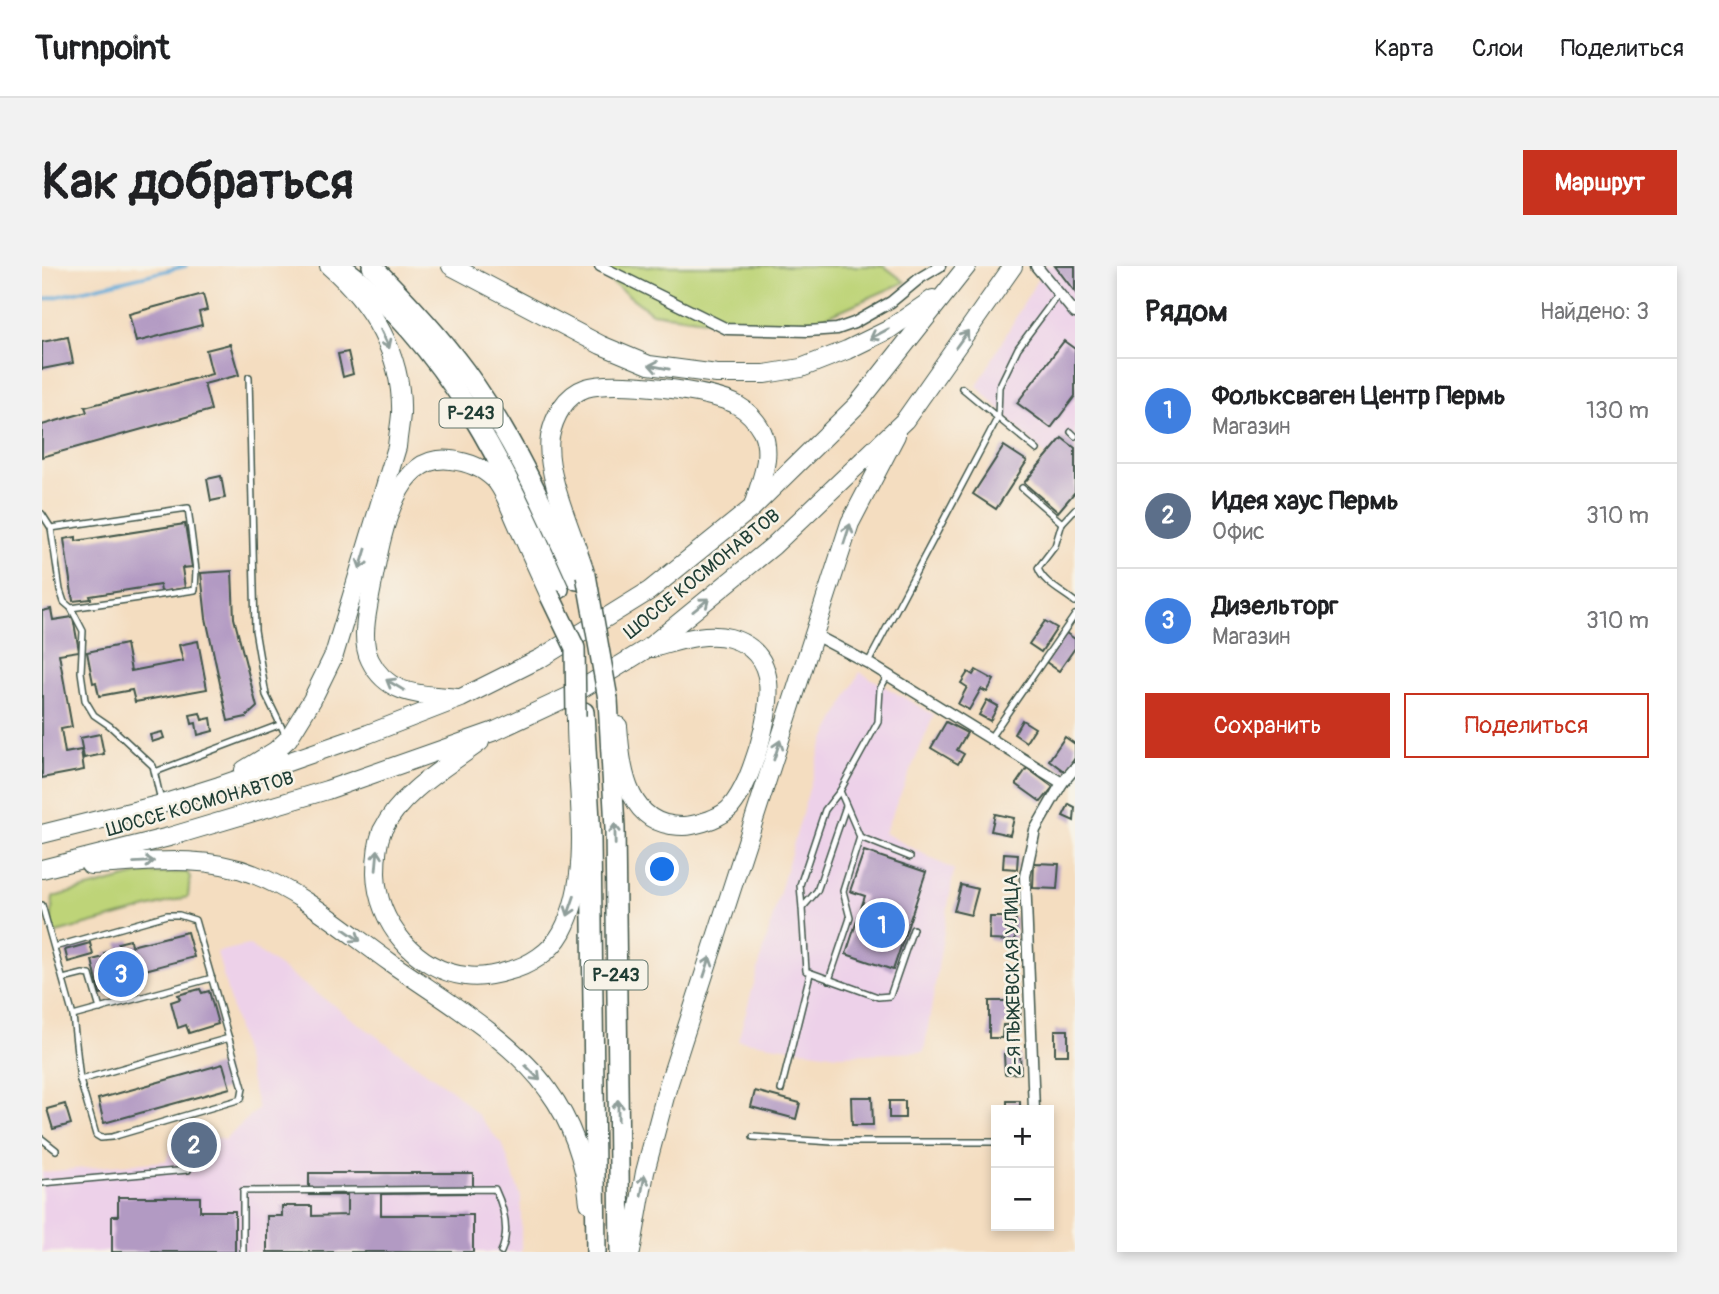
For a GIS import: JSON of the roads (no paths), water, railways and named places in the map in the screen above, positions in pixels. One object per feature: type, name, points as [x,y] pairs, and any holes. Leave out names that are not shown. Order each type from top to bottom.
[{"type":"highway","name":"Р-243","points":[[341,266],[403,324],[449,379],[485,434],[523,507],[575,648],[591,839],[594,1252]]},
{"type":"highway","name":"Р-243","points":[[372,266],[417,312],[466,371],[541,499],[581,577],[612,696],[620,1252]]},
{"type":"main road","points":[[219,786],[275,751],[284,732],[312,700],[334,655],[397,447],[401,414],[395,366],[385,338],[352,287],[329,266]]},
{"type":"main road","points":[[451,266],[601,345],[649,365],[717,374],[765,374],[801,368],[888,330],[955,281]]},
{"type":"main road","name":"ШОССЕ КОСМОНАВТОВ","points":[[42,834],[162,804],[219,786],[461,698],[541,658],[649,591],[752,508],[857,404],[967,266]]},
{"type":"main road","name":"ШОССЕ КОСМОНАВТОВ","points":[[47,869],[169,837],[327,790],[495,730],[570,696],[649,648],[773,546],[905,420],[1013,266]]},
{"type":"main road","points":[[581,577],[554,478],[550,448],[555,418],[566,402],[583,388],[606,383],[640,385],[718,398],[735,404],[754,418],[763,434],[766,449],[766,465],[752,508]]},
{"type":"main road","points":[[631,1252],[645,1172],[667,1089],[850,523],[905,420]]},
{"type":"main road","points":[[461,698],[400,691],[386,681],[369,659],[367,617],[378,559],[394,499],[407,478],[423,463],[443,459],[480,468],[496,481],[554,592]]},
{"type":"main road","points":[[612,696],[623,768],[630,792],[643,813],[662,823],[685,827],[711,820],[728,810],[751,772],[766,721],[771,691],[767,671],[756,654],[742,642],[727,637],[706,636],[649,648]]},
{"type":"main road","points":[[495,730],[418,788],[396,810],[382,832],[376,858],[376,885],[383,910],[395,932],[412,953],[438,967],[466,976],[494,975],[525,967],[545,952],[562,933],[575,897],[580,863],[580,714]]},
{"type":"main road","points":[[47,869],[165,861],[229,866],[253,873],[317,910],[509,1049],[547,1087],[574,1135],[583,1166],[594,1252]]},
{"type":"street","points":[[600,266],[727,330],[797,331],[837,329],[854,323],[891,302],[920,278],[940,266]]},
{"type":"street","points":[[1036,266],[1075,313]]},
{"type":"street","points":[[815,635],[868,663],[1062,782]]},
{"type":"street","name":"2-Я ПЫЖЕВСКАЯ УЛИЦА","points":[[1034,1105],[1026,876],[1035,830],[1062,782],[1075,768]]},
{"type":"lane","points":[[868,663],[998,417],[999,387],[1018,348],[1059,293]]},
{"type":"lane","points":[[155,772],[284,732],[266,695],[255,630],[249,377]]},
{"type":"lane","points":[[962,388],[1037,450]]},
{"type":"lane","points":[[1022,488],[1062,523]]},
{"type":"lane","points":[[51,528],[188,508],[196,570],[195,590],[71,608]]},
{"type":"lane","points":[[1075,509],[1062,523],[1055,546],[1038,568],[1044,579],[1075,602]]},
{"type":"lane","points":[[42,514],[51,528],[64,602],[71,608],[82,631],[81,672],[85,700],[94,715],[110,726],[153,766],[162,804]]},
{"type":"lane","points":[[990,738],[1075,615]]},
{"type":"lane","points":[[888,675],[879,693],[878,722],[840,791],[825,810],[800,885],[804,967],[810,974],[878,997],[890,996],[913,929]]},
{"type":"lane","points":[[829,980],[850,918],[843,891],[860,837],[840,791]]},
{"type":"lane","points":[[802,908],[817,891],[846,806]]},
{"type":"lane","points":[[860,837],[911,857]]},
{"type":"lane","points":[[42,905],[73,1016],[80,1080],[96,1135],[102,1138],[112,1137],[235,1103],[244,1095],[197,924],[191,918],[167,915],[54,947]]},
{"type":"lane","points":[[781,1090],[810,974]]},
{"type":"lane","points":[[63,979],[90,975],[100,1009]]},
{"type":"lane","points":[[73,1016],[212,978]]},
{"type":"lane","points":[[80,1080],[229,1038]]},
{"type":"lane","points":[[753,1137],[832,1142],[991,1142]]},
{"type":"lane","points":[[42,1139],[56,1150]]},
{"type":"lane","points":[[42,1183],[188,1170]]},
{"type":"lane","points":[[243,1252],[243,1191],[495,1189],[505,1209],[505,1244],[501,1252]]},
{"type":"waterway","points":[[42,300],[186,266]]},
{"type":"place","name":"Фольксваген Центр Пермь","points":[[882,925]]},
{"type":"place","name":"Дизельторг","points":[[121,974]]},
{"type":"place","name":"Идея хаус Пермь","points":[[194,1145]]}]
